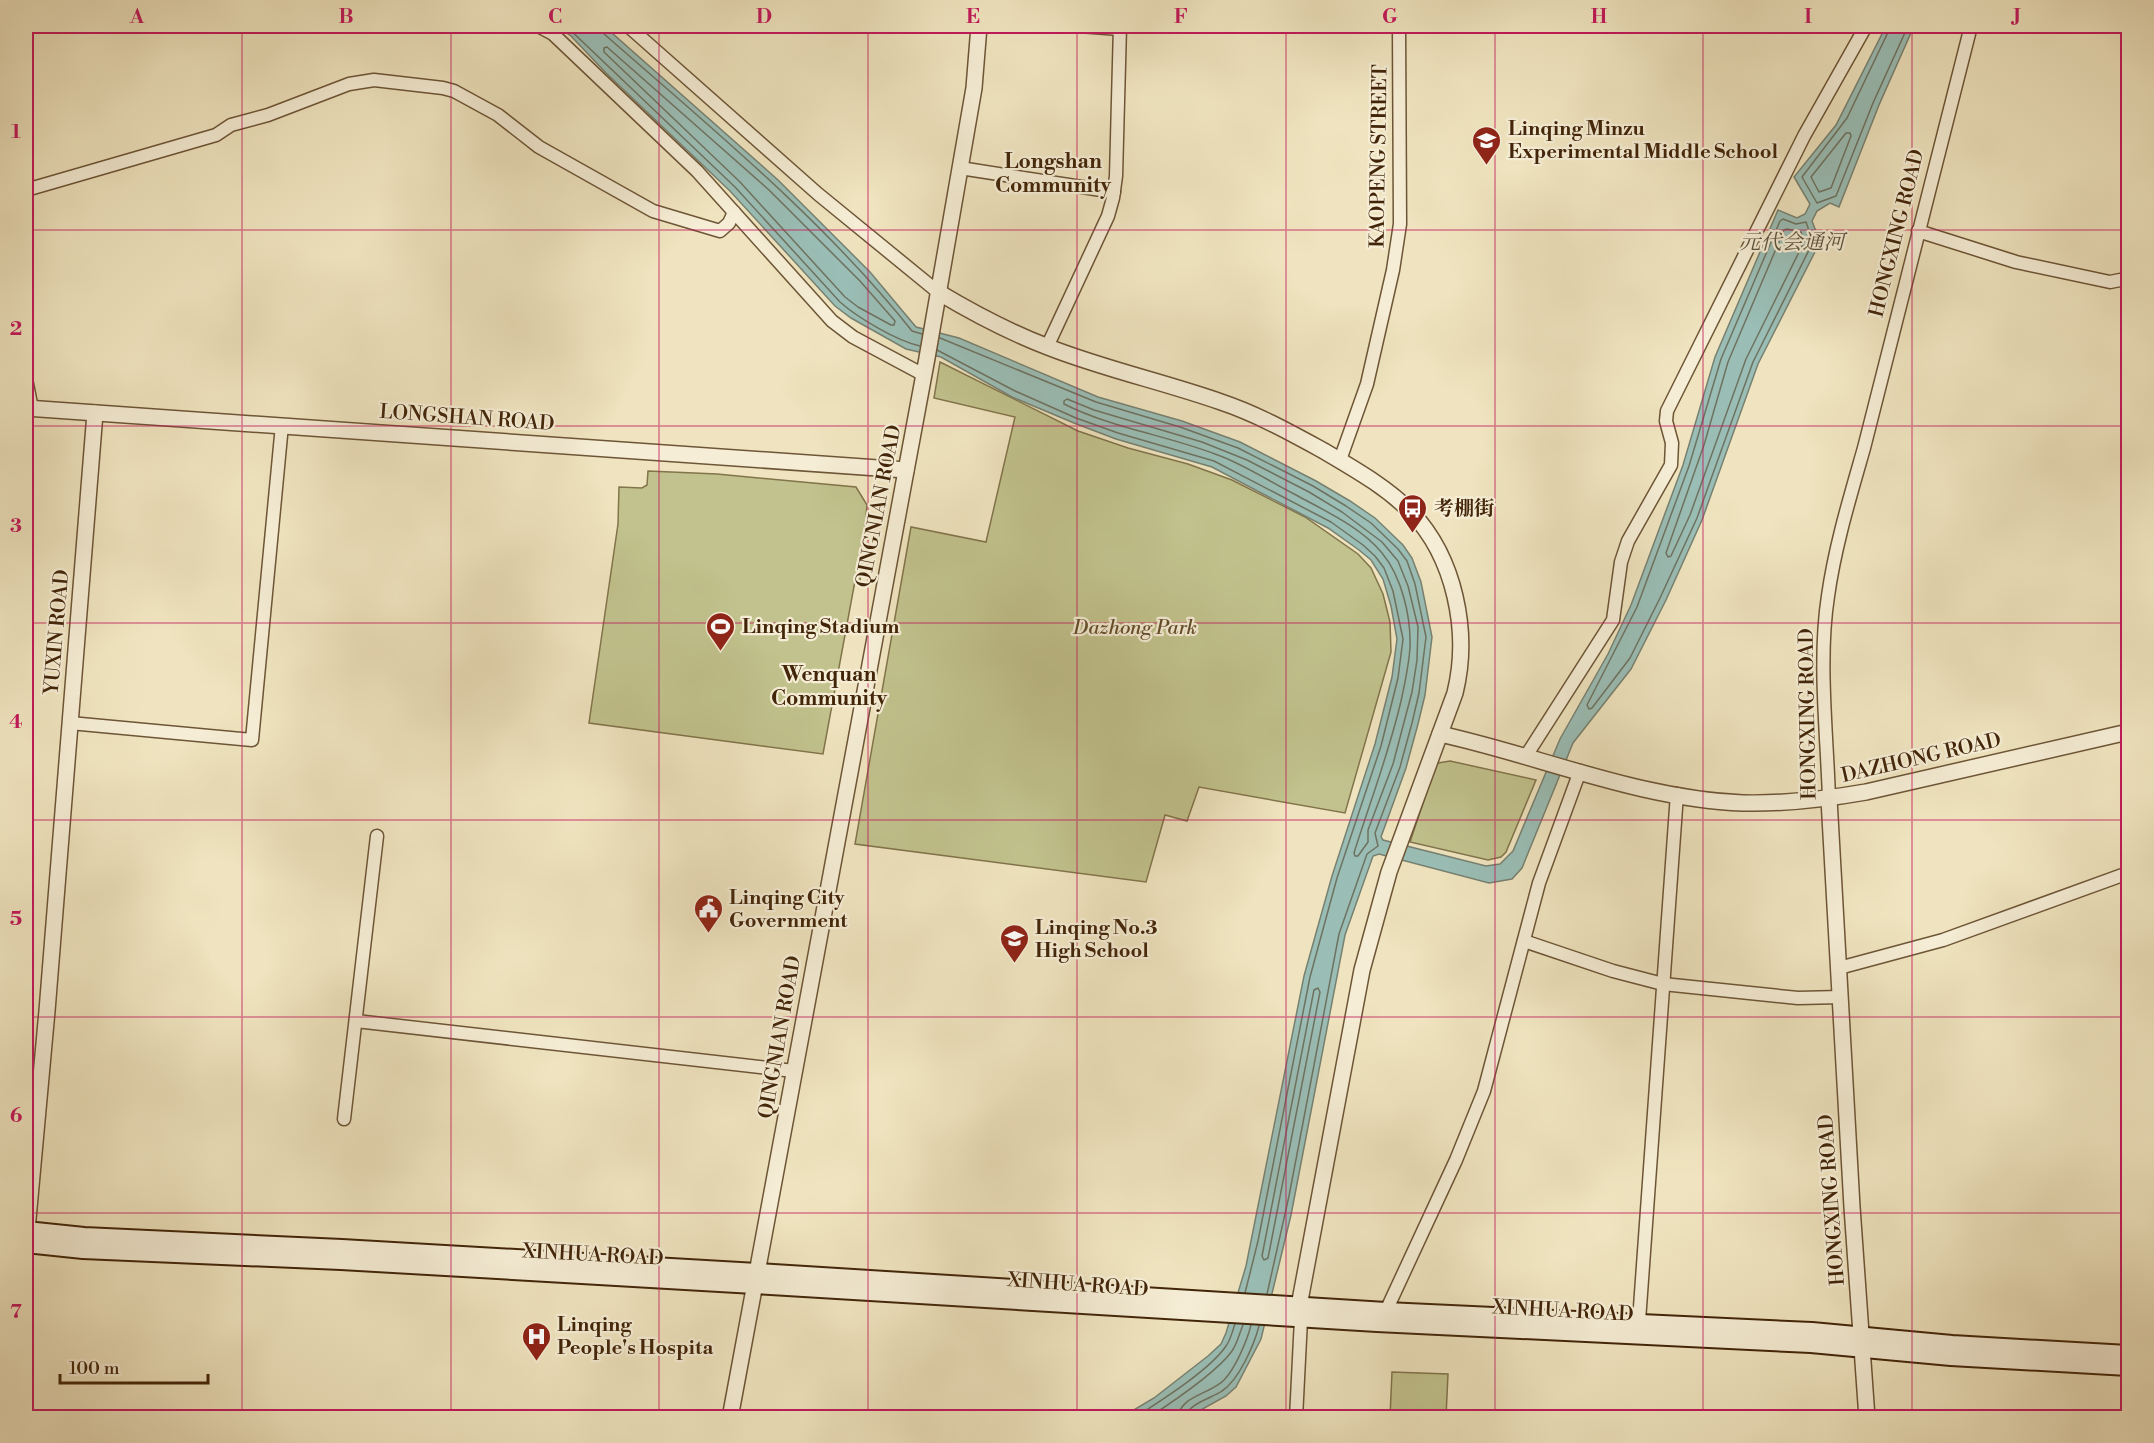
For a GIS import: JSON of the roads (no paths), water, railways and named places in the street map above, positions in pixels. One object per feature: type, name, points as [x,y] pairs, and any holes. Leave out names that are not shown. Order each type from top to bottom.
[{"type":"main road","name":"XINHUA ROAD","points":[[26,1237],[83,1250],[755,1278],[1776,1342],[1952,1344],[2128,1354]]},
{"type":"main road","name":"XINHUA ROAD","points":[[1293,1312],[1386,1311],[1639,1321],[1862,1342],[1951,1357],[2128,1367]]},
{"type":"street","points":[[538,26],[553,34],[698,171],[832,321],[853,337],[924,375]]},
{"type":"street","points":[[628,26],[818,194],[938,292],[986,320],[1047,347],[1224,403],[1307,442],[1381,486],[1408,509],[1435,543],[1456,603],[1461,642],[1459,676],[1389,872],[1362,970],[1293,1312],[1296,1418]]},
{"type":"street","name":"QINGNIAN ROAD","points":[[730,1418],[924,375],[974,88],[977,26]]},
{"type":"street","points":[[1047,347],[1108,216],[1114,192],[1120,27],[1079,26]]},
{"type":"street","name":"KAOPENG STREET","points":[[1340,460],[1367,384],[1393,270],[1400,224],[1399,26]]},
{"type":"street","points":[[1526,756],[1613,620],[1621,562],[1628,541],[1671,465],[1672,443],[1666,421],[1666,411],[1804,136],[1866,26]]},
{"type":"street","name":"HONGXING ROAD","points":[[1867,1418],[1840,998],[1829,799],[1824,646],[1828,596],[1848,503],[1971,26]]},
{"type":"street","points":[[26,190],[216,135],[231,125],[268,115],[349,84],[374,80],[443,87],[454,91],[498,115],[539,147],[652,211],[720,231],[729,223],[734,212]]},
{"type":"street","points":[[960,168],[1114,192]]},
{"type":"street","points":[[1918,231],[2016,262],[2110,282],[2120,280],[2128,282]]},
{"type":"street","points":[[26,379],[28,408]]},
{"type":"street","name":"LONGSHAN ROAD","points":[[28,408],[906,470]]},
{"type":"street","name":"YUXIN ROAD","points":[[26,1250],[95,413]]},
{"type":"street","points":[[70,723],[252,740],[282,425]]},
{"type":"street","name":"DAZHONG ROAD","points":[[1440,734],[1620,783],[1743,803],[1829,799],[2128,732]]},
{"type":"street","points":[[1386,1311],[1456,1160],[1484,1090],[1539,883],[1580,771]]},
{"type":"street","points":[[1639,1321],[1677,794]]},
{"type":"street","points":[[344,1119],[377,836]]},
{"type":"street","points":[[1839,968],[1943,940],[2128,873]]},
{"type":"street","points":[[1524,941],[1613,971],[1663,984],[1798,998],[1840,998]]},
{"type":"street","points":[[356,1021],[794,1071]]},
{"type":"water","name":"元代会通河","points":[[556,26],[604,26],[778,180],[870,272],[916,327],[959,338],[1098,397],[1182,421],[1240,442],[1316,481],[1375,518],[1403,545],[1412,558],[1421,582],[1432,637],[1425,695],[1418,724],[1406,768],[1381,837],[1383,840],[1486,866],[1500,864],[1513,851],[1560,739],[1608,654],[1631,605],[1683,465],[1715,357],[1778,210],[1797,218],[1805,214],[1810,204],[1794,177],[1836,125],[1886,26],[1914,26],[1879,105],[1839,207],[1830,203],[1817,211],[1812,221],[1820,242],[1758,364],[1702,520],[1666,600],[1631,669],[1573,743],[1522,868],[1512,879],[1489,883],[1379,854],[1373,856],[1345,935],[1291,1215],[1261,1339],[1236,1387],[1226,1396],[1190,1417],[1122,1417],[1154,1398],[1208,1356],[1221,1344],[1226,1333],[1246,1266],[1304,976],[1332,876],[1375,744],[1392,677],[1397,639],[1383,579],[1371,560],[1328,528],[1212,467],[1116,439],[1074,423],[1012,397],[941,357],[906,349],[851,318],[835,306],[730,191],[606,73],[571,36]]},
{"type":"place","name":"Linqing Minzu Experimental Middle School","points":[[1487,166]]},
{"type":"place","name":"考棚街","points":[[1413,534]]},
{"type":"place","name":"Linqing Stadium","points":[[721,652]]},
{"type":"place","name":"Linqing City Government","points":[[708,934]]},
{"type":"place","name":"Linqing No.3 High School","points":[[1014,964]]},
{"type":"place","name":"Linqing People's Hospita","points":[[536,1362]]},
{"type":"district","name":"Longshan Community","points":[[1053,173]]},
{"type":"district","name":"Wenquan Community","points":[[829,686]]},
{"type":"park label","name":"Dazhong Park","points":[[1135,627]]}]
